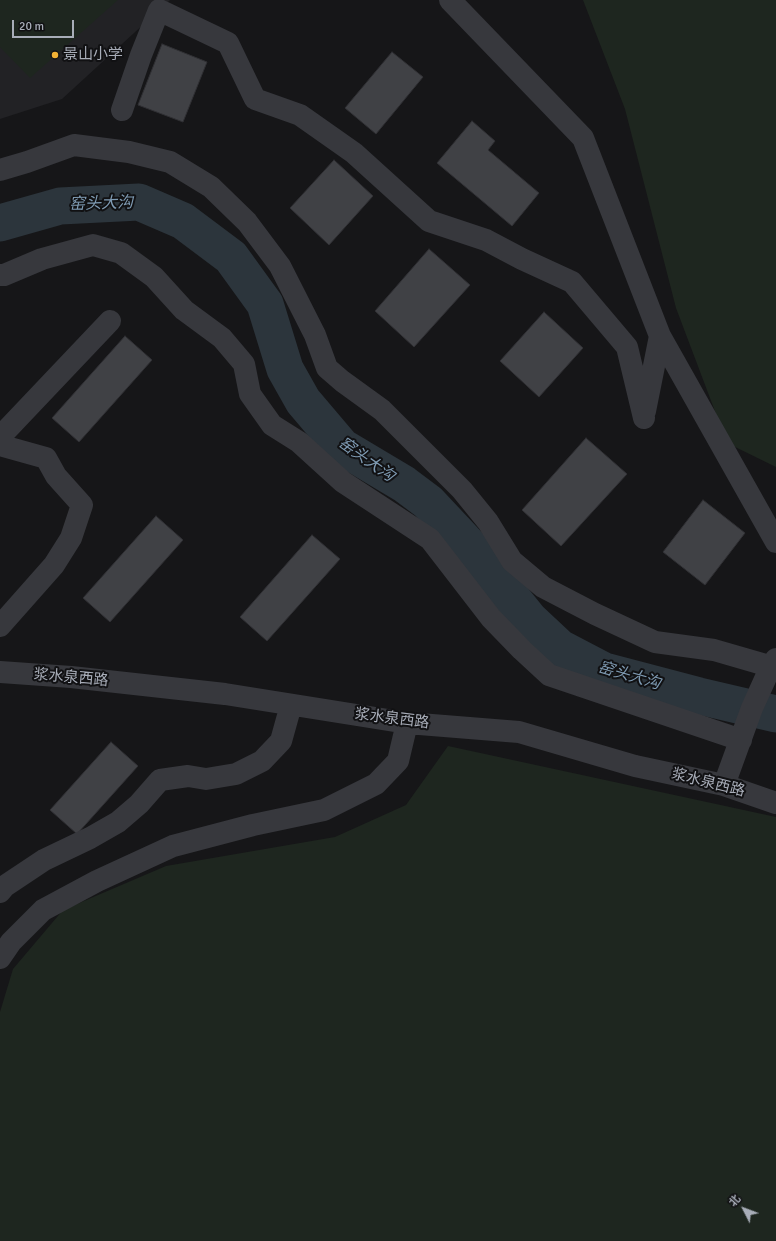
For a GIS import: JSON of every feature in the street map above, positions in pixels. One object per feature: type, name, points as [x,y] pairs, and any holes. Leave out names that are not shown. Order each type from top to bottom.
[{"type":"street","points":[[450,0],[583,138],[660,336],[776,542]]},
{"type":"street","points":[[122,110],[159,10],[228,43],[256,99],[300,115],[354,154],[429,221],[486,240],[522,259],[572,282],[627,347],[644,418],[660,336]]},
{"type":"street","points":[[0,170],[74,145],[129,152],[170,162],[211,187],[247,222],[280,266],[315,335],[328,368],[342,381],[382,410],[462,490],[488,522],[512,561],[544,587],[595,614],[655,642],[714,650],[774,664],[752,708],[724,785]]},
{"type":"street","points":[[0,275],[4,275],[42,259],[93,245],[121,253],[154,277],[184,310],[222,338],[244,364],[250,394],[272,425],[299,442],[343,482],[430,539],[492,618],[522,650],[549,675],[741,740]]},
{"type":"street","points":[[0,626],[54,565],[71,538],[82,505],[56,476],[46,458],[3,446],[0,439],[110,321]]},
{"type":"street","name":"浆水泉西路","points":[[0,672],[71,677],[225,694],[407,723],[520,732],[634,766],[724,785],[776,803]]},
{"type":"street","points":[[0,892],[5,886],[44,860],[90,838],[118,822],[139,804],[160,780],[188,776],[206,780],[236,774],[262,762],[280,741],[291,705]]},
{"type":"street","points":[[0,958],[11,942],[43,910],[124,868],[173,846],[253,825],[324,810],[376,784],[398,761],[407,723]]},
{"type":"shaded area","name":"景山小学","points":[[0,0],[170,0],[62,99],[0,119]]},
{"type":"shaded area","points":[[0,0],[118,0],[30,78],[0,47]]},
{"type":"shaded area","points":[[583,0],[776,0],[776,467],[727,443],[676,308],[625,109]]},
{"type":"shaded area","points":[[448,746],[776,817],[776,1241],[0,1241],[0,1012],[13,969],[63,910],[166,866],[335,837],[406,805]]},
{"type":"building","points":[[162,44],[207,62],[183,122],[138,105]]},
{"type":"building","points":[[392,52],[423,77],[376,134],[345,108]]},
{"type":"building","points":[[472,121],[495,141],[488,150],[539,193],[512,226],[437,163]]},
{"type":"building","points":[[334,160],[373,196],[329,245],[290,208]]},
{"type":"building","points":[[429,249],[470,285],[414,347],[375,311]]},
{"type":"building","points":[[544,312],[583,348],[539,397],[500,361]]},
{"type":"building","points":[[125,336],[152,360],[79,442],[52,418]]},
{"type":"building","points":[[586,438],[627,474],[561,546],[522,510]]},
{"type":"building","points":[[703,500],[745,533],[705,585],[663,552]]},
{"type":"building","points":[[156,516],[183,540],[110,622],[83,598]]},
{"type":"building","points":[[312,535],[340,559],[267,641],[240,617]]},
{"type":"building","points":[[111,742],[138,766],[77,834],[50,810]]},
{"type":"waterway","name":"窑头大沟","points":[[0,223],[60,206],[139,202],[183,221],[231,257],[265,304],[285,369],[303,401],[342,447],[404,484],[428,502],[474,551],[529,619],[560,648],[604,671],[699,696],[776,714]]},
{"type":"place","name":"景山小学","points":[[55,55]]}]
